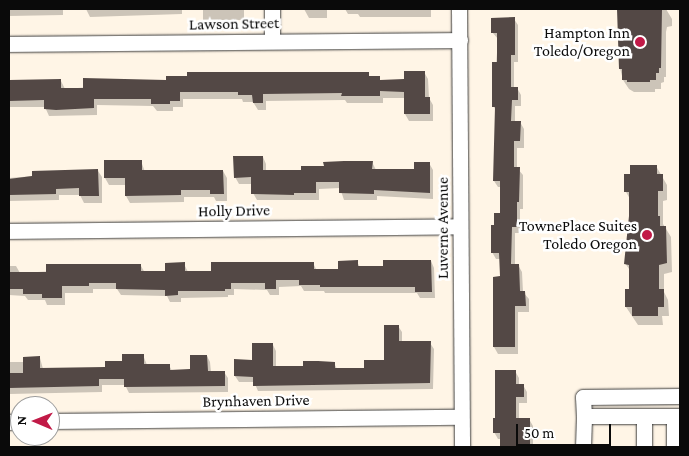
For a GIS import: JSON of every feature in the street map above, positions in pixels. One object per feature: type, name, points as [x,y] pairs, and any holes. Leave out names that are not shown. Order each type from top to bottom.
[{"type":"street","points":[[272,9],[272,41]]},
{"type":"street","name":"Luverne Avenue","points":[[459,9],[462,447]]},
{"type":"street","name":"Lawson Street","points":[[9,44],[460,40]]},
{"type":"street","name":"Holly Drive","points":[[9,231],[460,226]]},
{"type":"street","points":[[583,447],[583,397],[680,396]]},
{"type":"street","points":[[584,416],[677,416],[674,447]]},
{"type":"street","points":[[644,416],[644,447]]},
{"type":"street","name":"Brynhaven Drive","points":[[60,421],[461,417]]},
{"type":"building","name":"Hampton Inn Toledo/Oregon","points":[[617,9],[662,9],[661,68],[659,68],[659,73],[656,73],[656,80],[650,80],[650,82],[627,82],[627,80],[622,80],[622,69],[619,69]]},
{"type":"building","points":[[515,17],[515,55],[511,55],[511,87],[518,87],[518,100],[512,100],[511,121],[521,121],[520,141],[514,141],[514,167],[520,167],[517,227],[512,227],[511,264],[519,264],[520,291],[525,291],[526,306],[515,306],[515,347],[493,347],[493,277],[500,276],[499,253],[491,253],[491,225],[494,225],[494,213],[500,213],[500,181],[493,181],[495,107],[492,107],[492,62],[497,62],[497,33],[491,33],[491,18]]},
{"type":"building","points":[[404,71],[425,71],[425,97],[430,97],[430,114],[404,114],[404,92],[380,91],[380,96],[341,96],[342,93],[263,94],[263,103],[253,103],[252,95],[238,95],[238,92],[180,92],[180,101],[170,101],[170,104],[151,104],[151,99],[94,99],[94,108],[56,110],[44,109],[44,100],[9,101],[9,80],[61,79],[61,88],[83,88],[83,78],[166,80],[166,76],[187,76],[187,72],[369,72],[369,76],[380,76],[380,80],[404,79]]},
{"type":"building","points":[[233,156],[263,156],[263,170],[301,170],[301,166],[324,166],[323,162],[344,161],[373,161],[372,169],[414,169],[414,162],[430,162],[430,193],[374,190],[374,194],[339,193],[339,182],[316,182],[316,193],[294,193],[294,195],[251,194],[251,177],[234,178]]},
{"type":"building","points":[[104,160],[142,160],[142,170],[223,170],[224,194],[210,194],[210,190],[181,190],[181,195],[125,196],[125,178],[104,178]]},
{"type":"building","name":"TownePlace Suites Toledo Oregon","points":[[630,165],[657,165],[657,174],[663,174],[663,191],[658,191],[658,216],[660,216],[660,226],[666,226],[667,263],[659,265],[659,289],[664,289],[664,307],[658,307],[658,316],[632,316],[632,307],[625,307],[625,289],[629,289],[629,265],[624,264],[629,216],[629,192],[624,192],[624,174],[630,174]]},
{"type":"building","points":[[98,169],[99,196],[79,196],[79,188],[56,189],[56,194],[9,195],[9,179],[32,176],[32,171]]},
{"type":"building","points":[[358,260],[358,266],[383,266],[383,260],[431,260],[432,292],[415,292],[415,287],[320,287],[320,285],[299,285],[299,280],[276,280],[276,289],[265,289],[265,283],[231,283],[231,289],[225,289],[225,291],[178,291],[178,295],[165,296],[165,290],[116,289],[116,283],[62,286],[62,298],[42,298],[42,294],[23,294],[23,289],[9,289],[9,272],[46,272],[46,264],[141,264],[141,271],[165,271],[165,263],[185,262],[185,271],[211,271],[211,262],[314,262],[314,269],[338,269],[338,261]]},
{"type":"building","points":[[384,325],[399,325],[399,341],[431,341],[430,383],[253,386],[253,377],[234,376],[234,359],[252,360],[252,343],[273,343],[273,366],[303,366],[303,361],[318,361],[335,362],[335,368],[364,368],[364,360],[384,360]]},
{"type":"building","points":[[122,354],[144,354],[144,364],[170,364],[170,370],[190,369],[190,355],[207,355],[208,371],[225,371],[225,386],[124,387],[124,379],[99,379],[99,386],[9,388],[9,373],[23,373],[23,357],[40,356],[40,368],[105,367],[105,361],[122,361]]},
{"type":"building","points":[[495,370],[516,370],[516,384],[524,384],[524,397],[516,397],[516,418],[530,418],[530,447],[500,447],[500,433],[493,433],[493,418],[495,418]]},
{"type":"place","name":"Hampton Inn Toledo/Oregon","points":[[640,42]]},
{"type":"place","name":"TownePlace Suites Toledo Oregon","points":[[647,235]]}]
